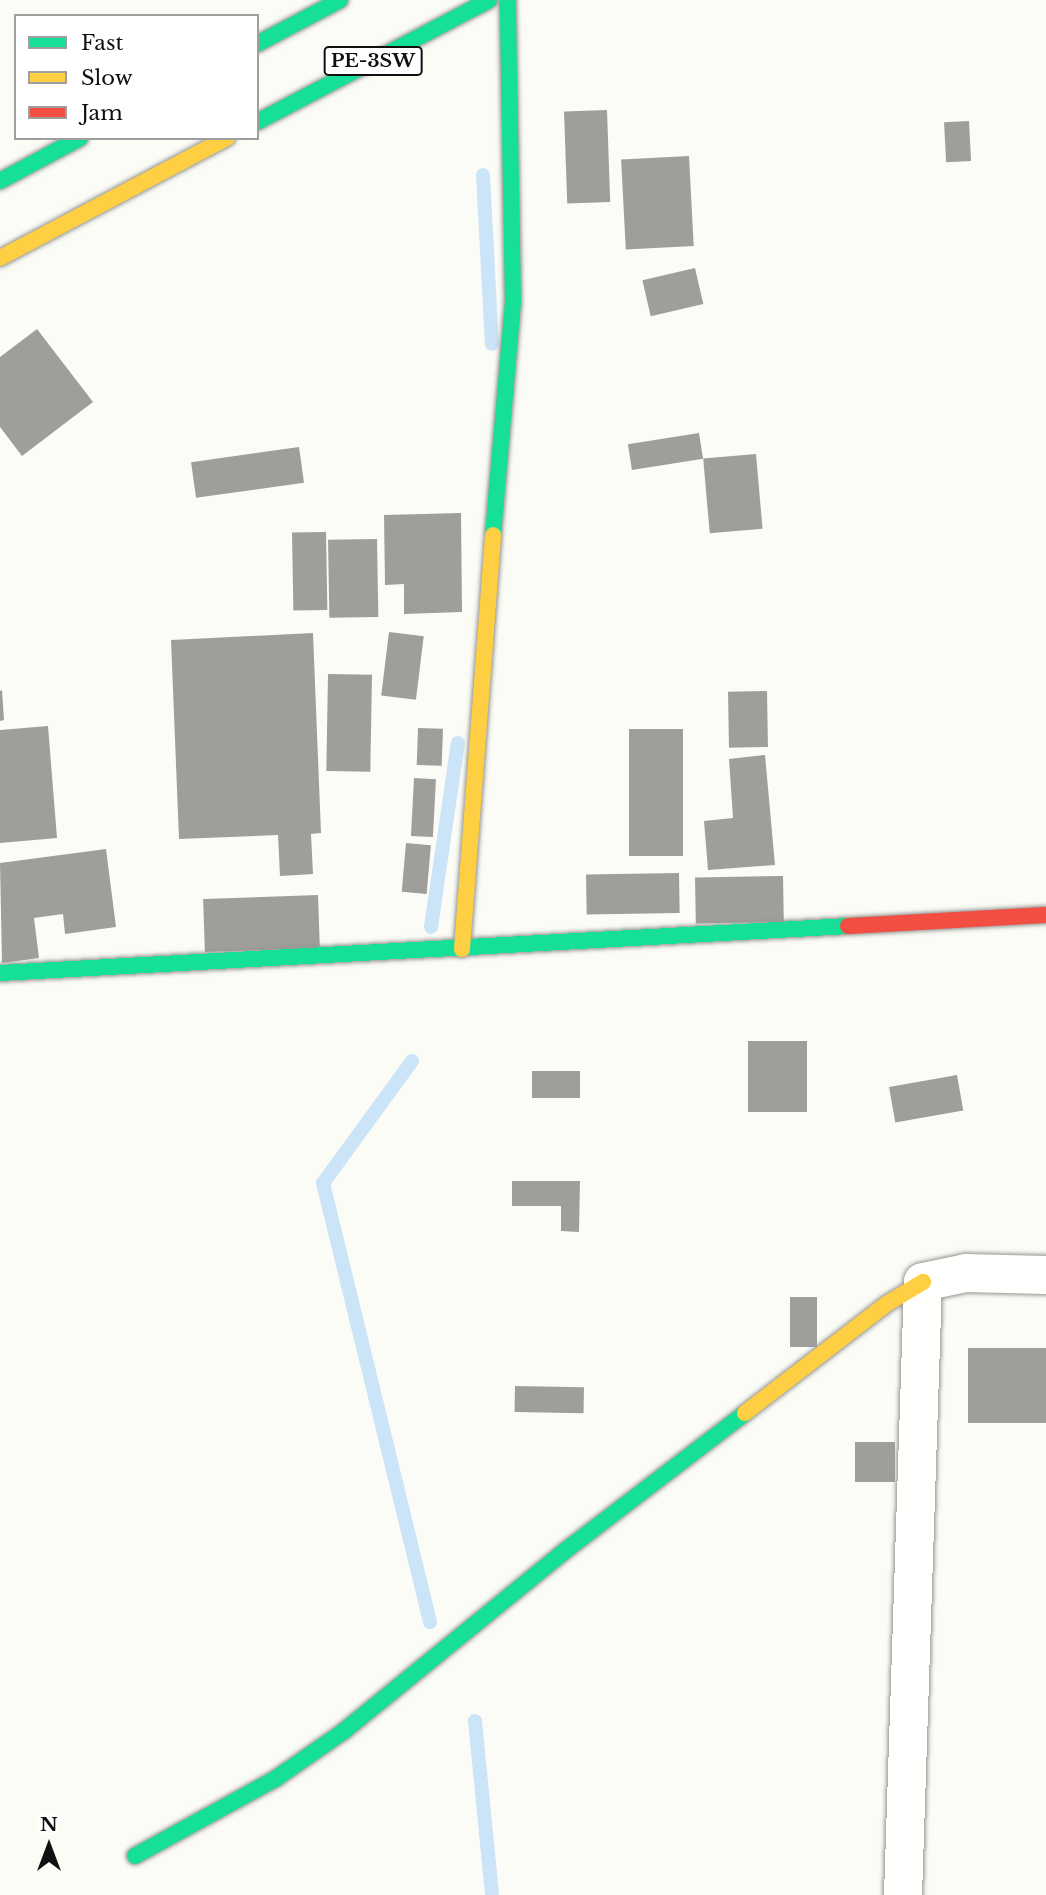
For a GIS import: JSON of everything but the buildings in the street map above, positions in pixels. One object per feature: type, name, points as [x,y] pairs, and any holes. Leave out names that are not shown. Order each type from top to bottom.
[{"type":"street","points":[[259,43],[340,0]]},
{"type":"street","name":"PE-3SW","points":[[259,121],[489,0]]},
{"type":"street","points":[[461,949],[481,669],[513,301],[509,0]]},
{"type":"street","points":[[0,181],[76,140]]},
{"type":"street","points":[[0,258],[219,140]]},
{"type":"street","points":[[0,973],[1046,915]]},
{"type":"street","points":[[135,1856],[275,1779],[344,1731],[566,1550],[888,1303],[923,1282],[966,1273],[1046,1275]]},
{"type":"street","points":[[903,1895],[923,1282]]},
{"type":"waterway","points":[[483,175],[492,344]]},
{"type":"waterway","points":[[431,927],[458,743]]},
{"type":"waterway","points":[[412,1061],[323,1183],[430,1622]]},
{"type":"waterway","points":[[475,1721],[492,1895]]},
{"type":"traffic: fast","points":[[259,43],[340,0]]},
{"type":"traffic: fast","points":[[259,121],[489,0]]},
{"type":"traffic: fast","points":[[493,535],[513,301],[508,0]]},
{"type":"traffic: fast","points":[[0,181],[76,140]]},
{"type":"traffic: fast","points":[[0,973],[848,926]]},
{"type":"traffic: fast","points":[[135,1856],[275,1779],[344,1731],[566,1550],[745,1413]]},
{"type":"traffic: slow","points":[[0,258],[223,140]]},
{"type":"traffic: slow","points":[[462,949],[493,535]]},
{"type":"traffic: slow","points":[[745,1413],[888,1303],[923,1282]]},
{"type":"traffic: jam","points":[[848,926],[1046,915]]}]
